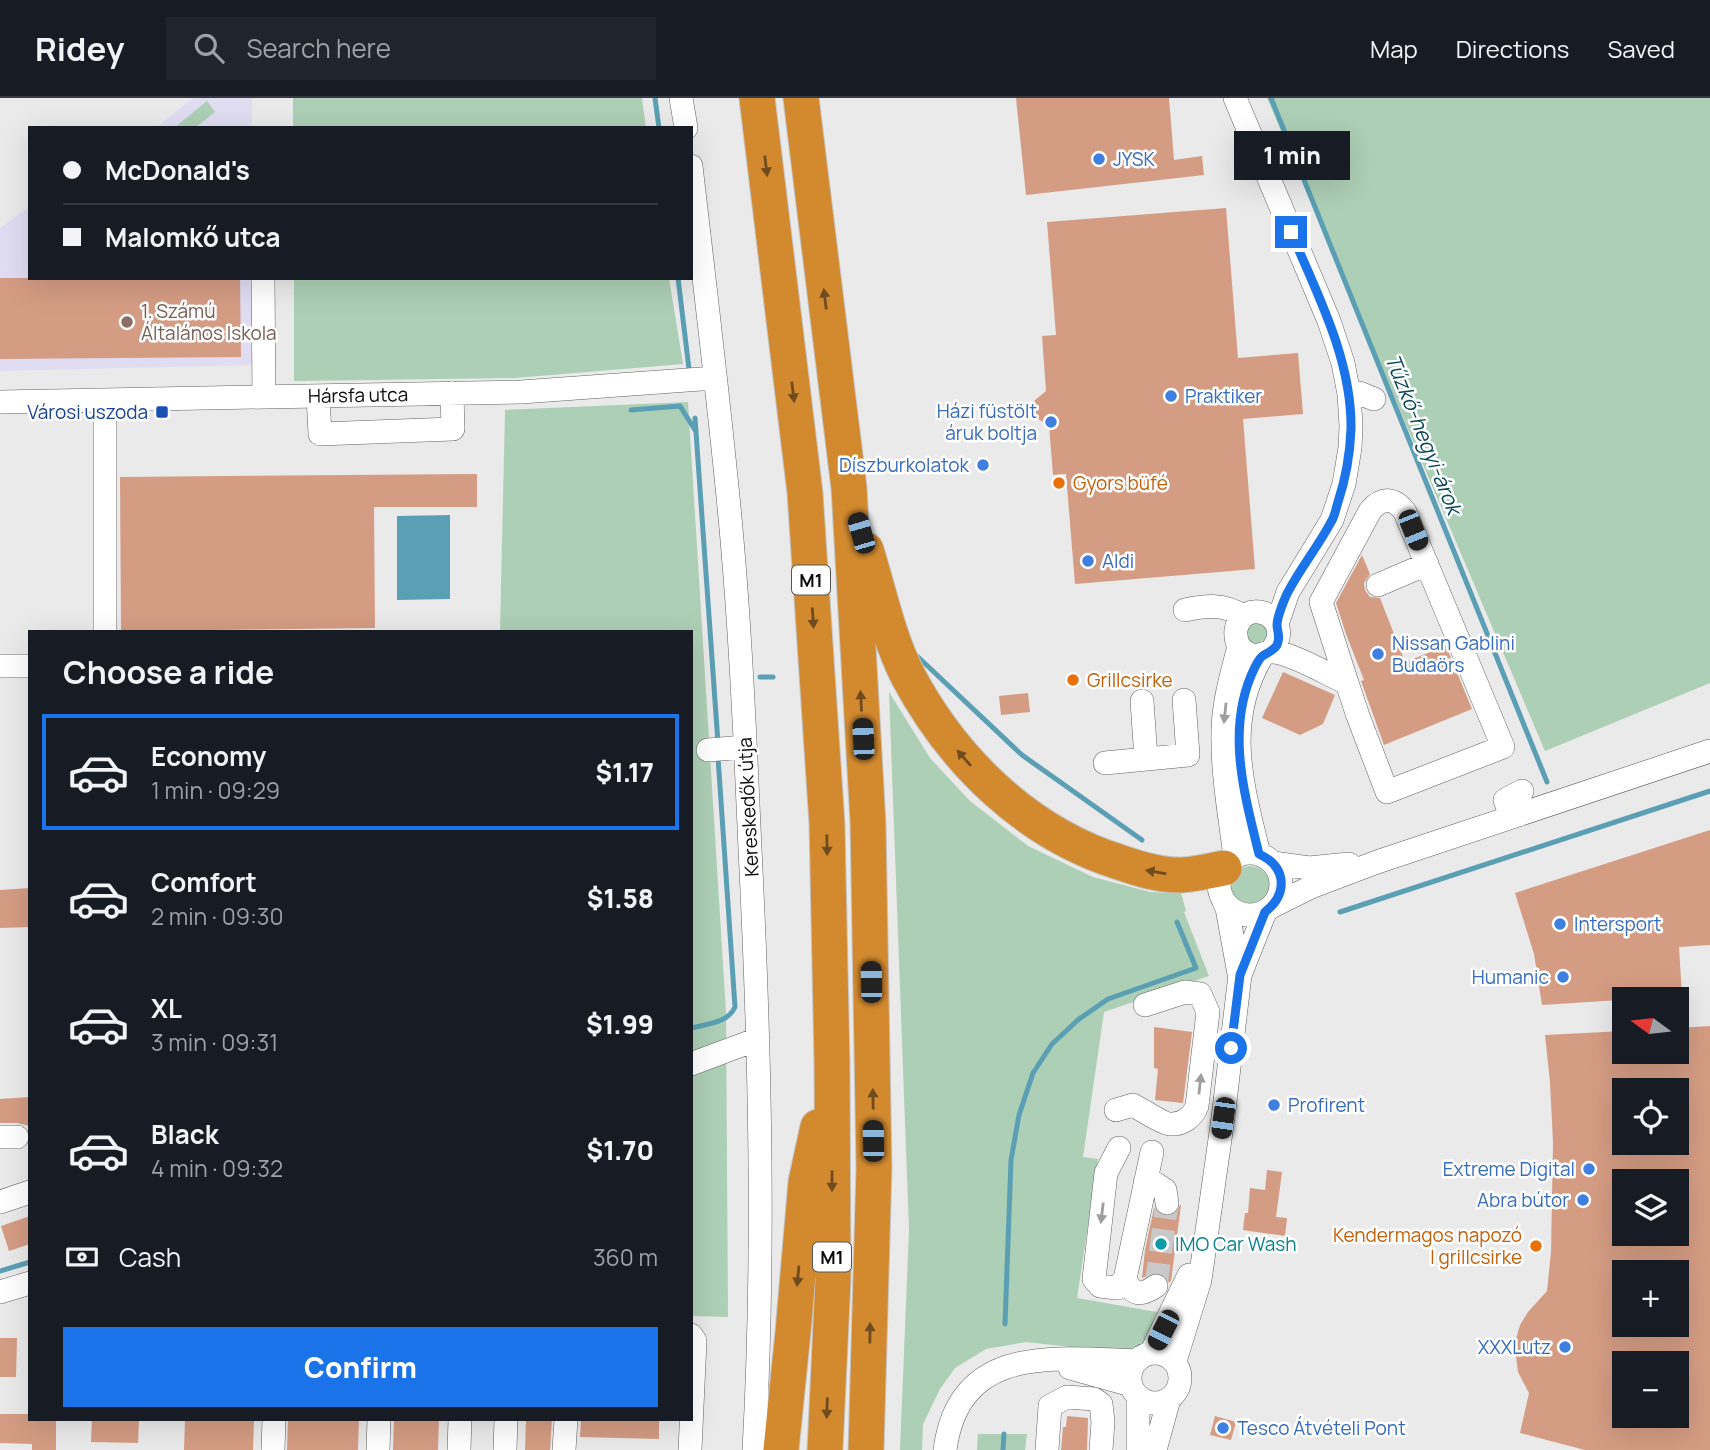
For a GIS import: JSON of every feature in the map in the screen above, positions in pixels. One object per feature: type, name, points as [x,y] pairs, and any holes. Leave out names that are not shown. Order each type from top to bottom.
[{"type":"highway","name":"M1","points":[[757,98],[805,493],[827,824],[832,1064],[832,1280],[825,1450]]},
{"type":"highway","name":"M1","points":[[801,98],[849,488],[868,823],[874,1167],[866,1450]]},
{"type":"highway","points":[[849,488],[889,631],[908,675],[946,737],[990,786],[1046,828],[1104,858],[1150,871],[1228,876]]},
{"type":"highway","points":[[772,1449],[793,1332],[806,1182],[832,1064]]},
{"type":"street","points":[[681,98],[686,126]]},
{"type":"street","points":[[1175,1361],[1200,1280],[1240,975],[1269,909],[1279,896],[1281,884],[1279,873],[1266,859],[1241,775],[1238,744],[1242,708],[1255,668],[1275,646],[1288,592],[1332,520],[1344,484],[1350,448],[1349,394],[1343,363],[1329,321],[1235,98]]},
{"type":"street","name":"Kereskedők útja","points":[[693,184],[729,509],[741,655],[727,748],[758,1039],[758,1375],[772,1449]]},
{"type":"street","points":[[263,280],[264,397]]},
{"type":"street","name":"Hársfa utca","points":[[0,402],[521,392],[715,378]]},
{"type":"street","points":[[318,396],[320,434],[453,429],[452,393]]},
{"type":"street","points":[[1349,394],[1359,393],[1374,399]]},
{"type":"street","points":[[105,400],[105,630]]},
{"type":"street","points":[[1383,501],[1390,501],[1401,506],[1405,512],[1503,747],[1387,792],[1347,682],[1321,602],[1370,511],[1383,501]]},
{"type":"street","points":[[1240,975],[1227,908],[1223,757],[1226,698],[1243,627],[1275,586],[1311,552]]},
{"type":"street","points":[[1378,585],[1427,564]]},
{"type":"street","points":[[1243,627],[1268,614],[1275,646]]},
{"type":"street","points":[[1243,627],[1249,654],[1275,646],[1347,682]]},
{"type":"street","points":[[0,666],[28,666]]},
{"type":"street","points":[[1105,763],[1188,755],[1184,700]]},
{"type":"street","points":[[1142,701],[1146,759]]},
{"type":"street","points":[[1377,862],[1309,868],[1247,853],[1228,876],[1232,910],[1242,915],[1254,915],[1311,887],[1377,862],[1710,751]]},
{"type":"street","points":[[1511,817],[1505,800],[1522,791]]},
{"type":"street","points":[[1116,1110],[1133,1105],[1167,1124],[1182,1122],[1194,1114],[1198,1106],[1208,1012],[1200,995],[1185,992],[1144,1005]]},
{"type":"street","points":[[693,1063],[758,1039]]},
{"type":"street","points":[[1119,1148],[1106,1173],[1094,1279],[1100,1286],[1117,1289],[1125,1279],[1152,1152]]},
{"type":"street","points":[[1145,1183],[1156,1184],[1165,1190],[1167,1203]]},
{"type":"street","points":[[0,1202],[28,1193]]},
{"type":"street","points":[[1138,1450],[1134,1391],[1130,1377],[1132,1369],[1144,1357],[1206,1241]]},
{"type":"street","points":[[1125,1279],[1129,1289],[1136,1293],[1146,1292],[1156,1286]]},
{"type":"street","points":[[0,1292],[28,1284]]},
{"type":"street","points":[[693,1338],[693,1385]]},
{"type":"street","points":[[945,1450],[948,1430],[957,1407],[969,1391],[985,1377],[1018,1363],[1034,1361],[1144,1357],[1163,1353],[1175,1361],[1181,1380],[1175,1394],[1169,1399],[1153,1403],[1145,1401],[1134,1391],[1076,1370],[1034,1361]]},
{"type":"street","points":[[1047,1450],[1050,1406],[1068,1397],[1094,1399],[1101,1404],[1101,1450]]},
{"type":"street","points":[[1155,1450],[1169,1399]]},
{"type":"street","points":[[1053,1450],[1054,1422],[1058,1412],[1069,1405],[1089,1406],[1103,1422]]},
{"type":"street","points":[[273,1450],[274,1421]]},
{"type":"street","points":[[378,1450],[379,1421]]},
{"type":"street","points":[[459,1450],[460,1421]]},
{"type":"street","points":[[505,1450],[506,1421]]},
{"type":"street","points":[[564,1450],[566,1421]]},
{"type":"street","points":[[690,1450],[691,1421]]},
{"type":"shaded area","points":[[193,98],[252,98],[252,126],[158,126]]},
{"type":"shaded area","name":"1. Számú Általános Iskola","points":[[28,207],[28,280],[254,280],[254,365],[0,371],[0,228]]},
{"type":"green space","points":[[293,98],[642,98],[646,126],[293,126]]},
{"type":"green space","points":[[1267,98],[1710,98],[1710,683],[1545,751]]},
{"type":"green space","points":[[207,101],[215,112],[198,126],[176,126]]},
{"type":"green space","points":[[294,280],[669,280],[683,364],[515,378],[294,381]]},
{"type":"green space","points":[[688,402],[726,1012],[728,1317],[693,1316],[693,630],[500,630],[505,410]]},
{"type":"green space","points":[[1257,622],[1265,625],[1268,633],[1265,641],[1257,644],[1249,641],[1246,633],[1249,625]]},
{"type":"green space","points":[[889,692],[930,758],[970,801],[1028,846],[1093,877],[1150,892],[1181,893],[1186,911],[1184,912],[1209,976],[1104,1012],[1083,1157],[1098,1159],[1077,1298],[1157,1312],[1144,1343],[1124,1353],[1026,1342],[986,1349],[955,1368],[940,1389],[923,1424],[922,1450],[900,1450],[909,1230]]},
{"type":"green space","points":[[1250,866],[1264,872],[1270,886],[1264,900],[1250,906],[1236,900],[1230,886],[1236,872]]},
{"type":"green space","points":[[978,1434],[1027,1434],[1025,1450],[977,1450]]},
{"type":"water","points":[[450,515],[450,599],[397,600],[397,516]]},
{"type":"building","points":[[1016,98],[1169,98],[1174,160],[1202,156],[1204,175],[1026,195]]},
{"type":"building","name":"Praktiker","points":[[1226,208],[1238,358],[1298,353],[1303,414],[1243,419],[1255,569],[1075,584],[1066,474],[1053,475],[1049,425],[1022,411],[1046,391],[1042,336],[1056,335],[1047,222]]},
{"type":"building","name":"1. Számú Általános Iskola","points":[[0,278],[240,280],[241,357],[0,359]]},
{"type":"building","points":[[477,474],[477,507],[374,507],[375,628],[121,630],[120,477]]},
{"type":"building","name":"Nissan Gablini Budaörs","points":[[1362,555],[1370,574],[1364,583],[1365,590],[1370,597],[1380,598],[1405,662],[1446,646],[1472,709],[1384,745],[1336,603]]},
{"type":"building","points":[[1283,672],[1335,695],[1323,724],[1300,735],[1262,718]]},
{"type":"building","points":[[1028,693],[1030,712],[1001,715],[999,696]]},
{"type":"building","points":[[1710,830],[1710,945],[1679,947],[1681,987],[1612,987],[1612,1000],[1542,1005],[1534,954],[1515,893]]},
{"type":"building","points":[[28,888],[28,927],[0,928],[0,890]]},
{"type":"building","points":[[1710,1026],[1710,1450],[1585,1450],[1520,1433],[1529,1393],[1518,1372],[1516,1339],[1528,1312],[1547,1291],[1551,1252],[1553,1143],[1545,1035],[1612,1032],[1612,1064],[1689,1064],[1689,1027]]},
{"type":"building","points":[[1154,1027],[1192,1032],[1183,1103],[1155,1100],[1158,1069],[1154,1068]]},
{"type":"building","points":[[28,1097],[28,1126],[0,1123],[0,1099]]},
{"type":"building","points":[[1267,1170],[1282,1172],[1276,1217],[1287,1218],[1285,1236],[1243,1230],[1245,1213],[1248,1213],[1250,1188],[1265,1190]]},
{"type":"building","name":"IMO Car Wash","points":[[1180,1205],[1171,1281],[1169,1283],[1163,1274],[1156,1272],[1142,1278],[1154,1208],[1161,1216],[1168,1217],[1176,1213]]},
{"type":"building","points":[[28,1217],[28,1245],[9,1251],[1,1226]]},
{"type":"building","points":[[0,1338],[17,1338],[16,1377],[0,1377]]},
{"type":"building","points":[[0,1414],[28,1414],[28,1421],[56,1421],[56,1450],[32,1450],[32,1444],[0,1443]]},
{"type":"building","points":[[1067,1416],[1088,1418],[1087,1450],[1061,1450]]},
{"type":"building","name":"Tesco Átvételi Pont","points":[[1215,1416],[1236,1422],[1231,1440],[1210,1435]]},
{"type":"building","points":[[92,1421],[139,1421],[138,1443],[91,1442]]},
{"type":"building","points":[[185,1421],[254,1421],[253,1450],[184,1450]]},
{"type":"building","points":[[288,1421],[359,1421],[358,1450],[287,1450]]},
{"type":"building","points":[[394,1421],[439,1421],[438,1450],[393,1450]]},
{"type":"building","points":[[526,1421],[552,1421],[550,1450],[525,1450]]},
{"type":"building","points":[[581,1421],[659,1421],[659,1439],[580,1437]]},
{"type":"waterway","points":[[655,98],[659,126]]},
{"type":"waterway","name":"Tűzkő-hegyi-árok","points":[[1271,98],[1547,782]]},
{"type":"waterway","points":[[678,280],[689,369]]},
{"type":"waterway","points":[[631,410],[680,406],[695,430]]},
{"type":"waterway","points":[[695,418],[718,743]]},
{"type":"waterway","points":[[918,657],[1022,755],[1142,840]]},
{"type":"waterway","points":[[760,677],[773,677]]},
{"type":"waterway","points":[[693,1028],[722,1020],[735,1007],[718,757]]},
{"type":"waterway","points":[[1340,912],[1710,791]]},
{"type":"waterway","points":[[1005,1324],[1011,1160],[1019,1115],[1033,1073],[1052,1044],[1079,1019],[1108,999],[1196,968],[1177,922]]},
{"type":"waterway","points":[[0,1271],[28,1263]]},
{"type":"waterway","points":[[1003,1450],[1004,1434]]},
{"type":"tunnel","points":[[1156,1286],[1167,1203]]},
{"type":"place","name":"JYSK","points":[[1099,159]]},
{"type":"place","name":"1. Számú Általános Iskola","points":[[127,322]]},
{"type":"place","name":"Praktiker","points":[[1171,396]]},
{"type":"place","name":"Városi uszoda","points":[[162,412]]},
{"type":"place","name":"Házi füstölt áruk boltja","points":[[1051,422]]},
{"type":"place","name":"Díszburkolatok","points":[[983,465]]},
{"type":"place","name":"Gyors büfé","points":[[1059,483]]},
{"type":"place","name":"Aldi","points":[[1088,561]]},
{"type":"place","name":"Nissan Gablini Budaörs","points":[[1378,654]]},
{"type":"place","name":"Grillcsirke","points":[[1073,680]]},
{"type":"place","name":"Intersport","points":[[1560,924]]},
{"type":"place","name":"Humanic","points":[[1563,977]]},
{"type":"place","name":"Profirent","points":[[1274,1105]]},
{"type":"place","name":"Extreme Digital","points":[[1589,1169]]},
{"type":"place","name":"Abra bútor","points":[[1583,1200]]},
{"type":"place","name":"IMO Car Wash","points":[[1161,1244]]},
{"type":"place","name":"Kendermagos napozó I grillcsirke","points":[[1536,1246]]},
{"type":"place","name":"XXXLutz","points":[[1565,1347]]},
{"type":"place","name":"Tesco Átvételi Pont","points":[[1223,1428]]},
{"type":"route","points":[[1231,1048],[1240,975],[1265,912],[1279,896],[1281,884],[1273,863],[1259,854],[1248,809],[1238,744],[1242,708],[1255,668],[1262,656],[1277,645],[1280,635],[1277,624],[1288,592],[1332,520],[1344,484],[1350,448],[1349,394],[1343,363],[1329,321],[1291,232]]}]
